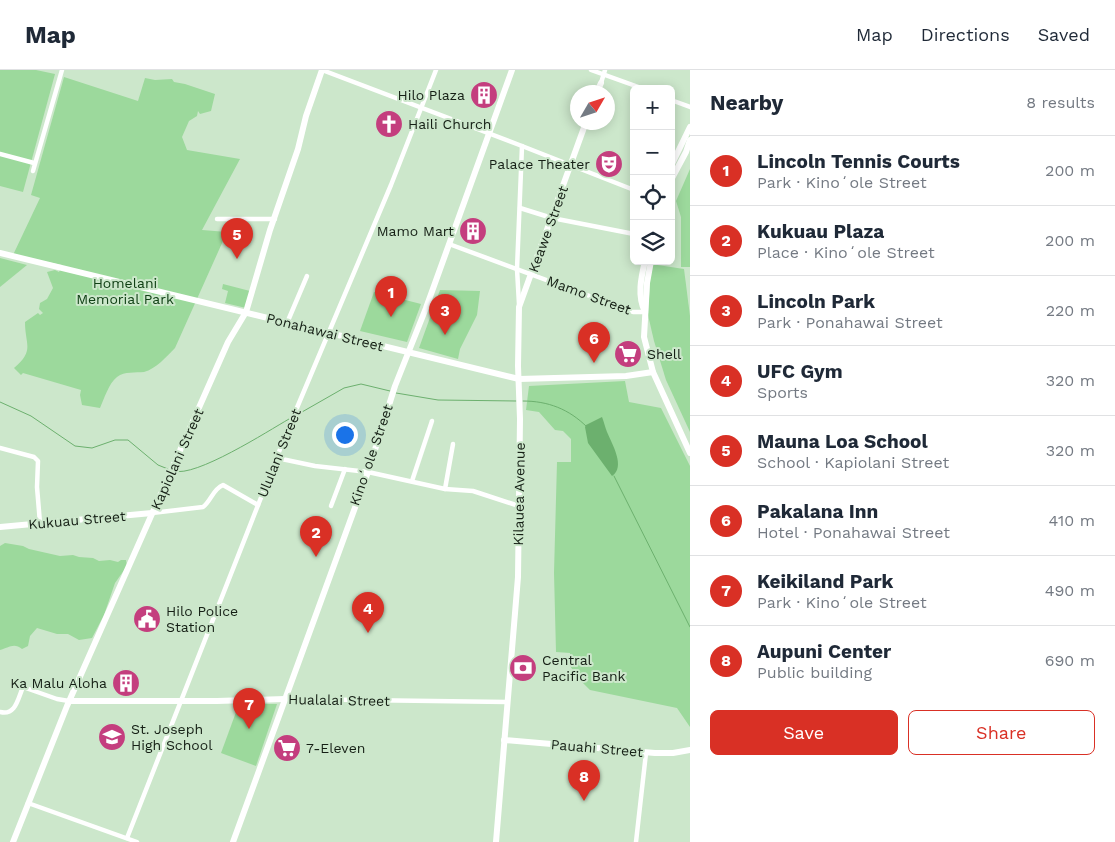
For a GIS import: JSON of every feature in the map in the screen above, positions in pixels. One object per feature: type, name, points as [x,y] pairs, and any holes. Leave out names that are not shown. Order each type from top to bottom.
[{"type":"street","points":[[33,171],[62,70]]},
{"type":"street","points":[[322,70],[423,107],[630,188]]},
{"type":"street","name":"Kapiolani Street","points":[[13,842],[69,701],[228,342],[246,312],[322,70]]},
{"type":"street","name":"Ululani Street","points":[[127,838],[296,409],[423,107],[436,70]]},
{"type":"street","name":"Kinoʻole Street","points":[[233,842],[368,472],[407,352],[426,308],[512,70]]},
{"type":"street","points":[[592,70],[604,72],[635,85]]},
{"type":"street","points":[[601,83],[604,72]]},
{"type":"street","points":[[675,101],[690,107]]},
{"type":"street","points":[[675,158],[690,127]]},
{"type":"street","name":"Keawe Street","points":[[519,307],[583,130]]},
{"type":"street","points":[[674,175],[690,140]]},
{"type":"street","name":"Kilauea Avenue","points":[[496,842],[518,582],[520,406],[517,268],[522,146]]},
{"type":"street","points":[[0,154],[34,163]]},
{"type":"street","points":[[520,208],[552,218],[630,233]]},
{"type":"street","points":[[217,219],[275,219]]},
{"type":"street","name":"Mamo Street","points":[[449,244],[633,312],[645,312]]},
{"type":"street","name":"Ponahawai Street","points":[[0,253],[519,379],[626,376],[653,372]]},
{"type":"street","points":[[644,265],[641,276],[640,302],[645,312]]},
{"type":"street","points":[[650,265],[647,283],[644,337],[653,372],[690,453]]},
{"type":"street","points":[[287,323],[306,276]]},
{"type":"street","points":[[412,481],[432,421]]},
{"type":"street","points":[[445,489],[453,444]]},
{"type":"street","points":[[0,448],[34,457],[38,461],[37,486],[40,523]]},
{"type":"street","points":[[277,458],[315,466],[368,472],[445,489],[473,491],[519,506]]},
{"type":"street","points":[[331,506],[345,469]]},
{"type":"street","name":"Kukuau Street","points":[[0,527],[203,507],[218,487],[223,485],[258,505]]},
{"type":"street","name":"Hualalai Street","points":[[0,712],[8,712],[14,709],[23,687],[57,699],[69,701],[507,702]]},
{"type":"street","name":"Pauahi Street","points":[[504,740],[646,753],[673,753],[690,750]]},
{"type":"street","points":[[636,842],[646,753]]},
{"type":"street","points":[[28,803],[138,842]]},
{"type":"green space","points":[[0,70],[36,70],[55,74],[23,192],[0,186]]},
{"type":"green space","name":"Homelani Memorial Park","points":[[64,77],[138,101],[145,78],[155,80],[172,79],[174,82],[215,94],[211,111],[200,114],[198,111],[197,116],[189,121],[182,137],[187,150],[240,159],[202,230],[227,232],[175,348],[153,368],[144,372],[127,373],[117,377],[109,387],[100,408],[82,405],[81,390],[23,373],[21,375],[14,368],[21,362],[27,352],[25,322],[38,313],[40,315],[43,313],[39,309],[40,303],[47,299],[53,288],[47,272],[55,270],[59,272],[62,265],[13,255],[40,198],[31,195]]},
{"type":"green space","points":[[690,169],[690,267],[681,267],[681,217],[676,201]]},
{"type":"green space","points":[[0,258],[27,265],[0,287]]},
{"type":"green space","points":[[651,265],[684,269],[690,316],[690,432],[666,380],[648,315]]},
{"type":"green space","points":[[223,284],[250,291],[246,308],[225,303],[228,291],[222,289]]},
{"type":"green space","points":[[440,290],[480,291],[477,315],[460,349],[458,359],[419,348]]},
{"type":"green space","points":[[374,292],[421,304],[407,342],[360,331]]},
{"type":"green space","points":[[625,381],[629,402],[661,408],[690,466],[690,727],[677,708],[590,690],[570,666],[570,653],[556,652],[554,573],[557,462],[571,462],[571,439],[563,431],[555,430],[539,412],[526,410],[529,386]]},
{"type":"green space","points":[[5,543],[60,556],[73,555],[93,558],[99,561],[110,560],[118,562],[126,560],[127,566],[115,583],[104,615],[92,638],[79,640],[68,634],[57,634],[37,628],[30,636],[28,646],[22,649],[11,646],[0,650],[0,546]]},
{"type":"green space","points":[[239,704],[277,704],[256,766],[221,753]]},
{"type":"shaded area","points":[[602,417],[617,455],[618,467],[612,476],[588,443],[585,427]]},
{"type":"waterway","points":[[295,416],[344,388],[361,384],[390,391]]},
{"type":"waterway","points":[[396,393],[438,400],[516,401]]},
{"type":"waterway","points":[[523,401],[532,401],[558,407],[573,415],[587,427]]},
{"type":"waterway","points":[[0,402],[31,416],[75,446],[92,448],[115,440],[128,440],[158,465],[168,469]]},
{"type":"waterway","points":[[174,471],[198,468],[214,461],[289,419]]},
{"type":"waterway","points":[[614,476],[690,627]]},
{"type":"place","name":"Hilo Plaza","points":[[484,95]]},
{"type":"place","name":"Haili Church","points":[[389,124]]},
{"type":"place","name":"Palace Theater","points":[[609,164]]},
{"type":"place","name":"Mamo Mart","points":[[473,231]]},
{"type":"place","name":"Mauna Loa School","points":[[237,259]]},
{"type":"place","name":"Lincoln Tennis Courts","points":[[391,317]]},
{"type":"place","name":"Lincoln Park","points":[[445,335]]},
{"type":"place","name":"Shell","points":[[628,354]]},
{"type":"place","name":"Pakalana Inn","points":[[594,363]]},
{"type":"place","name":"Kukuau Plaza","points":[[316,557]]},
{"type":"place","name":"Hilo Police Station","points":[[147,619]]},
{"type":"place","name":"UFC Gym","points":[[368,633]]},
{"type":"place","name":"Central Pacific Bank","points":[[523,668]]},
{"type":"place","name":"Ka Malu Aloha","points":[[126,683]]},
{"type":"place","name":"Keikiland Park","points":[[249,729]]},
{"type":"place","name":"St. Joseph High School","points":[[112,737]]},
{"type":"place","name":"7-Eleven","points":[[287,748]]},
{"type":"place","name":"Aupuni Center","points":[[584,801]]}]
